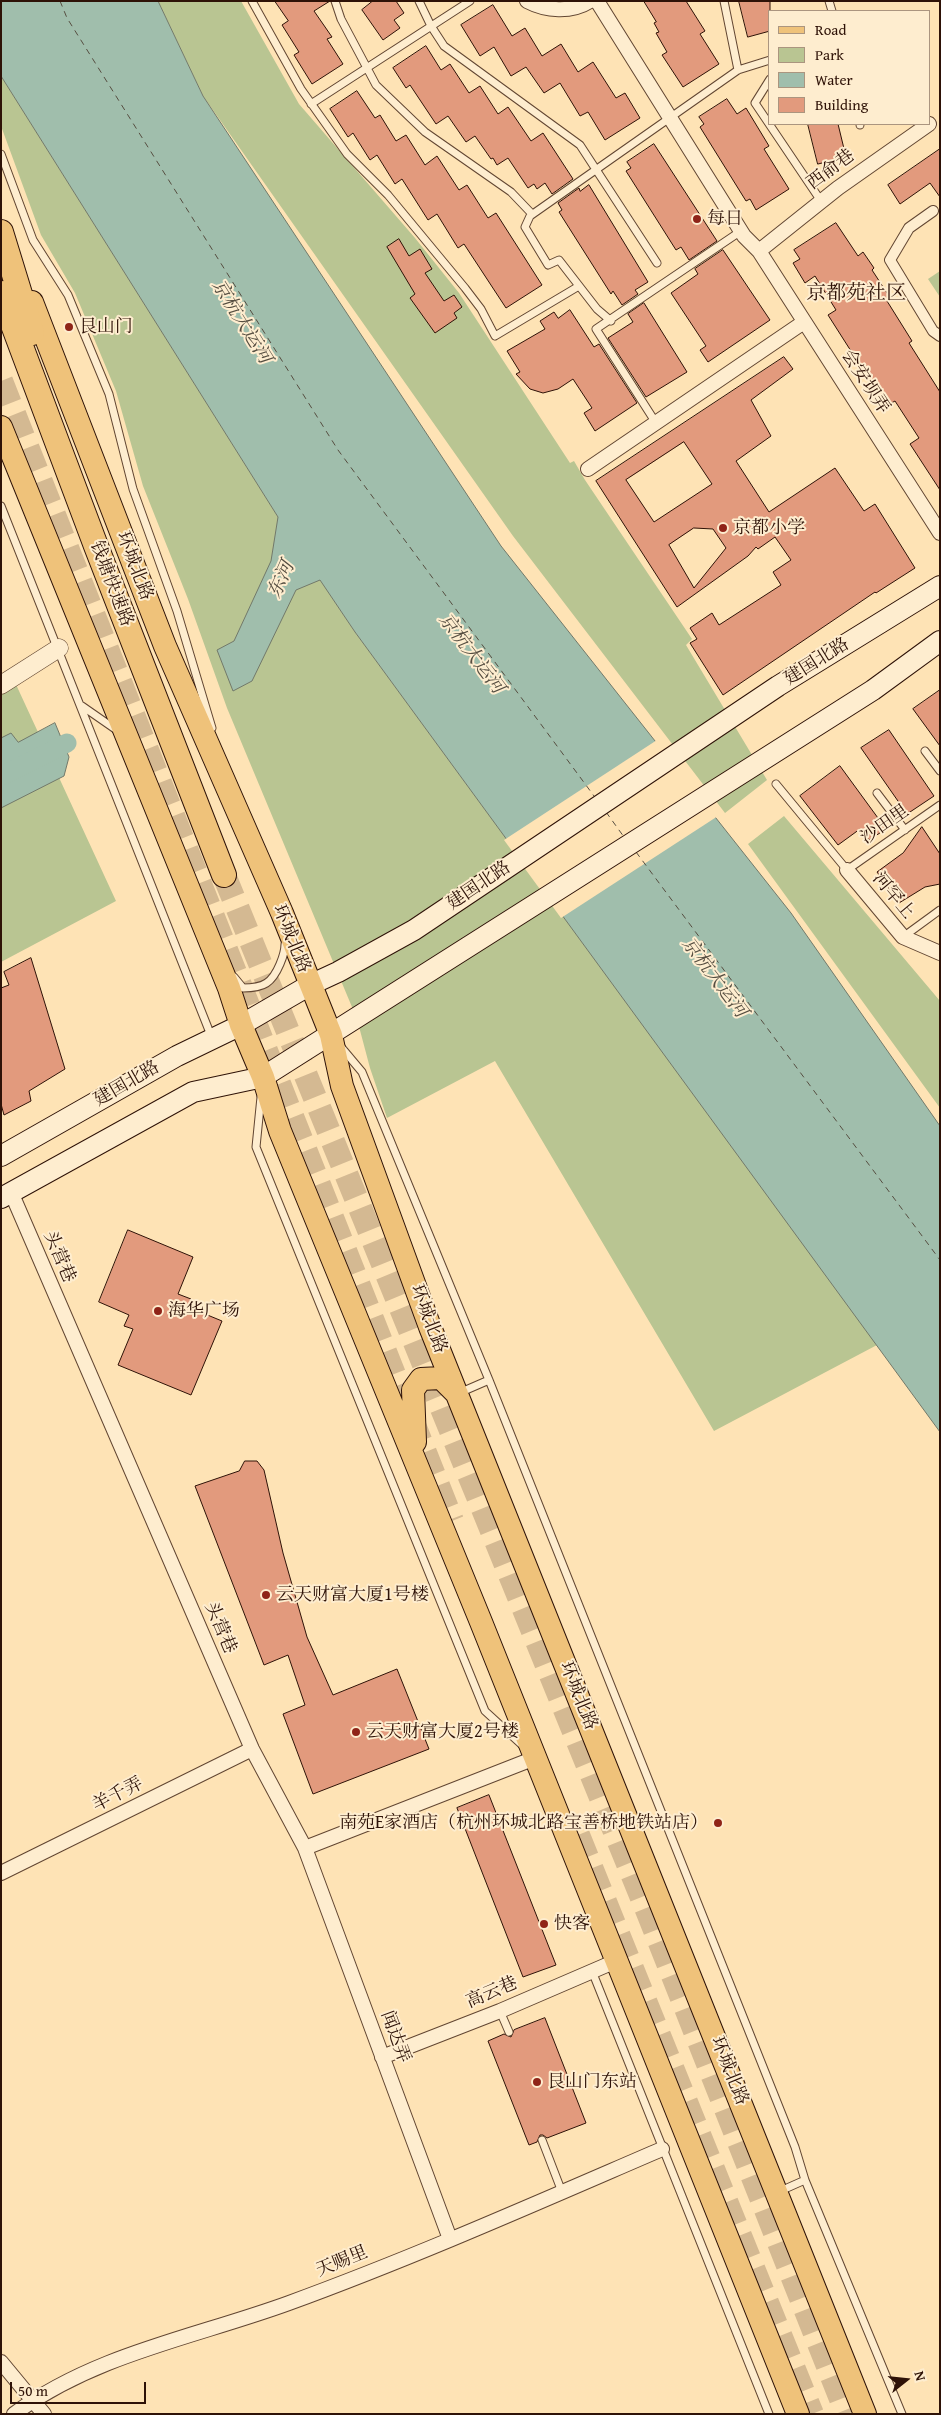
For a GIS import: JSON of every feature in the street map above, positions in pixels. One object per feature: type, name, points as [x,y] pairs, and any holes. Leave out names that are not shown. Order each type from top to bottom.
[{"type":"highway","points":[[1,232],[96,546]]},
{"type":"highway","name":"钱塘快速路","points":[[1,293],[96,546],[224,874]]},
{"type":"main road","name":"环城北路","points":[[1,222],[166,646],[282,913],[331,1035],[342,1086],[457,1394],[865,2414]]},
{"type":"main road","points":[[1,428],[124,735],[229,988],[241,1026],[263,1076],[280,1131],[416,1463],[798,2414]]},
{"type":"main road","name":"建国北路","points":[[1,1156],[177,1056],[241,1026],[310,985],[338,972],[414,930],[778,686],[940,586]]},
{"type":"main road","points":[[6,1195],[193,1092],[263,1076],[331,1035],[437,965],[872,690],[940,641]]},
{"type":"main road","points":[[416,1463],[413,1390],[421,1379],[441,1378],[457,1394]]},
{"type":"street","points":[[527,1],[539,7],[562,10],[590,1]]},
{"type":"street","name":"会安坝弄","points":[[597,1],[741,231],[759,251],[940,533]]},
{"type":"street","name":"西俞巷","points":[[759,251],[821,201],[928,125]]},
{"type":"street","points":[[933,211],[909,228],[890,260],[934,331],[940,336]]},
{"type":"street","points":[[588,469],[804,322]]},
{"type":"street","points":[[1,685],[59,648]]},
{"type":"street","name":"河罕上","points":[[847,870],[903,937],[940,953]]},
{"type":"street","name":"头营巷","points":[[6,1195],[252,1749],[306,1848]]},
{"type":"street","name":"羊千弄","points":[[1,1873],[252,1749]]},
{"type":"street","points":[[306,1848],[535,1758]]},
{"type":"street","name":"闻达弄","points":[[306,1848],[450,2239]]},
{"type":"street","name":"高云巷","points":[[382,2057],[500,2011],[616,1961]]},
{"type":"street","name":"天赐里","points":[[14,2414],[33,2400],[67,2380],[133,2353],[288,2303],[450,2239],[662,2149]]},
{"type":"street","points":[[1,2362],[44,2414]]},
{"type":"lane","points":[[252,1],[311,104],[347,154],[388,195],[466,288],[481,309],[495,336],[579,286]]},
{"type":"lane","points":[[335,1],[366,68],[376,85],[425,132],[510,192],[532,214]]},
{"type":"lane","points":[[419,1],[431,26],[444,46],[580,145],[657,263]]},
{"type":"lane","points":[[311,104],[470,1]]},
{"type":"lane","points":[[724,1],[738,70]]},
{"type":"lane","points":[[610,320],[597,309],[559,260],[548,265],[525,227],[532,214],[738,70],[760,61],[768,60]]},
{"type":"lane","points":[[768,82],[755,103],[768,122]]},
{"type":"lane","points":[[770,125],[821,201]]},
{"type":"lane","points":[[1,154],[34,240],[68,295],[109,394],[133,489],[177,611],[214,734]]},
{"type":"lane","points":[[656,422],[596,329],[741,231]]},
{"type":"lane","points":[[1,508],[59,648],[213,1040]]},
{"type":"lane","points":[[81,706],[124,735]]},
{"type":"lane","points":[[217,744],[237,810]]},
{"type":"lane","points":[[925,751],[940,771]]},
{"type":"lane","points":[[776,784],[847,870]]},
{"type":"lane","points":[[876,793],[905,830]]},
{"type":"lane","points":[[937,806],[940,815]]},
{"type":"lane","name":"沙田里","points":[[847,870],[937,806]]},
{"type":"lane","points":[[903,937],[940,910]]},
{"type":"lane","points":[[208,941],[243,988],[258,988],[274,978],[285,952],[282,913]]},
{"type":"lane","points":[[331,1035],[362,1072],[489,1380],[795,2147],[805,2180],[902,2414]]},
{"type":"lane","points":[[263,1076],[256,1147],[485,1711],[535,1758]]},
{"type":"lane","points":[[457,1394],[489,1380]]},
{"type":"lane","points":[[592,1971],[769,2414]]},
{"type":"lane","points":[[500,2011],[509,2032]]},
{"type":"lane","points":[[542,2140],[562,2192]]},
{"type":"lane","points":[[777,2192],[805,2180]]},
{"type":"green space","points":[[158,1],[241,1],[299,104],[415,238],[459,293],[570,463],[574,461],[692,639],[686,645],[767,780],[725,813],[513,536],[203,96]]},
{"type":"green space","points":[[1,76],[278,517],[355,632],[877,1345],[714,1431],[495,1061],[387,1118],[370,1068],[357,1019],[227,708],[188,599],[143,486],[116,391],[75,293],[41,235],[1,126]]},
{"type":"green space","points":[[940,271],[940,297],[928,279]]},
{"type":"green space","points":[[13,678],[116,901],[1,962],[1,685]]},
{"type":"green space","points":[[784,816],[940,1001],[940,1108],[748,844]]},
{"type":"water","name":"京杭大运河","points":[[1,1],[158,1],[203,96],[501,546],[791,913],[940,1126],[940,1432],[355,632],[320,580],[296,590],[252,681],[233,691],[217,650],[234,641],[271,561],[278,517],[1,76]]},
{"type":"water","points":[[55,723],[69,757],[64,776],[1,808],[1,738],[11,733],[18,742]]},
{"type":"pier","points":[[657,740],[718,816],[561,918],[504,840]]},
{"type":"building","points":[[275,1],[330,1],[314,11],[332,37],[327,39],[343,64],[312,84],[294,55],[299,52],[282,25],[288,21]]},
{"type":"building","points":[[373,1],[396,1],[404,13],[394,20],[400,28],[383,40],[362,10]]},
{"type":"building","points":[[644,1],[686,1],[705,31],[700,34],[719,64],[683,87],[662,55],[667,52],[656,33],[659,32],[654,23],[656,22]]},
{"type":"building","points":[[739,1],[770,1],[768,32],[748,37]]},
{"type":"building","points":[[493,5],[512,36],[525,28],[542,56],[561,44],[578,72],[593,62],[616,98],[625,93],[640,118],[605,140],[588,112],[580,116],[560,83],[544,93],[526,67],[511,76],[494,47],[480,56],[461,25]]},
{"type":"building","points":[[426,46],[441,70],[450,64],[469,93],[480,86],[498,114],[508,107],[531,141],[543,133],[573,179],[552,194],[545,183],[537,189],[534,184],[528,188],[508,158],[497,165],[475,136],[466,142],[448,116],[436,124],[410,85],[406,88],[393,68]]},
{"type":"building","points":[[357,91],[375,118],[380,115],[396,141],[406,135],[425,165],[437,156],[459,190],[467,185],[488,218],[496,213],[542,285],[506,308],[464,244],[458,248],[437,214],[428,220],[402,179],[395,184],[377,155],[370,160],[353,133],[348,137],[330,109]]},
{"type":"building","points":[[727,99],[737,114],[746,108],[769,146],[764,149],[789,189],[756,210],[750,199],[746,201],[700,127],[704,124],[699,117]]},
{"type":"building","points":[[808,125],[838,125],[846,157],[818,164]]},
{"type":"building","points":[[654,144],[717,241],[689,260],[681,247],[676,250],[626,171],[631,168],[627,162]]},
{"type":"building","points":[[940,149],[940,197],[930,183],[900,204],[888,185]]},
{"type":"building","points":[[589,185],[648,282],[635,290],[638,294],[622,305],[613,291],[611,294],[559,212],[562,210],[558,203],[579,188],[580,191]]},
{"type":"building","points":[[836,223],[858,256],[863,252],[874,268],[872,270],[891,299],[887,301],[912,341],[909,343],[940,392],[940,490],[910,444],[919,438],[895,401],[886,406],[828,315],[836,310],[815,276],[805,283],[793,263],[800,259],[794,250]]},
{"type":"building","points":[[399,239],[409,256],[420,249],[432,269],[425,273],[444,301],[454,295],[462,307],[454,313],[457,318],[435,333],[410,298],[415,294],[387,247]]},
{"type":"building","points":[[723,250],[770,320],[708,362],[700,350],[706,346],[671,293],[698,274],[695,269]]},
{"type":"building","points":[[644,303],[687,372],[646,397],[608,338],[633,322],[628,314]]},
{"type":"building","points":[[570,310],[594,347],[599,344],[637,403],[595,431],[584,413],[592,408],[573,379],[558,389],[543,393],[530,389],[516,374],[520,372],[507,351],[545,329],[540,321],[554,312],[558,318]]},
{"type":"building","points":[[784,357],[793,369],[751,400],[771,436],[736,461],[769,512],[835,468],[864,511],[875,504],[915,568],[875,592],[723,695],[690,643],[697,639],[690,628],[712,613],[719,625],[781,585],[773,572],[791,560],[775,537],[758,549],[756,547],[748,556],[677,607],[596,481]],"holes":[[[684,442],[712,484],[654,522],[626,480]],[[694,528],[713,529],[726,548],[694,588],[669,545]]]},
{"type":"building","points":[[940,690],[940,746],[913,709]]},
{"type":"building","points":[[889,730],[934,796],[907,814],[861,748]]},
{"type":"building","points":[[840,766],[886,829],[869,840],[860,829],[838,845],[800,796]]},
{"type":"building","points":[[922,827],[940,854],[940,884],[925,887],[899,903],[877,872],[903,853]]},
{"type":"building","points":[[31,958],[65,1069],[29,1091],[31,1101],[4,1115],[1,1104],[1,988],[9,985],[4,972]]},
{"type":"building","name":"海华广场","points":[[128,1230],[193,1257],[178,1294],[191,1299],[188,1307],[222,1321],[191,1395],[118,1365],[133,1329],[124,1326],[129,1315],[99,1302]]},
{"type":"building","points":[[245,1461],[257,1461],[264,1470],[283,1553],[307,1637],[333,1695],[397,1669],[429,1749],[313,1794],[283,1714],[305,1705],[288,1655],[264,1665],[195,1486],[239,1471]]},
{"type":"building","points":[[489,1795],[556,1965],[523,1977],[457,1808]]},
{"type":"building","name":"艮山门东站","points":[[545,2018],[586,2123],[547,2138],[540,2135],[537,2142],[529,2145],[488,2041],[504,2034],[511,2037],[514,2030]]},
{"type":"waterway","name":"东河","points":[[1,776],[67,743]]},
{"type":"ferry route","points":[[60,1],[67,18],[338,450],[594,796]]},
{"type":"ferry route","points":[[606,812],[624,837]]},
{"type":"ferry route","points":[[636,852],[940,1260]]},
{"type":"tunnel","points":[[1,381],[452,1521]]},
{"type":"tunnel","points":[[224,875],[649,1915],[847,2414]]},
{"type":"tunnel","points":[[578,1835],[812,2414]]},
{"type":"place","name":"每日","points":[[697,219]]},
{"type":"place","name":"艮山门","points":[[69,327]]},
{"type":"place","name":"京都小学","points":[[723,528]]},
{"type":"place","name":"海华广场","points":[[158,1311]]},
{"type":"place","name":"云天财富大厦1号楼","points":[[266,1595]]},
{"type":"place","name":"云天财富大厦2号楼","points":[[356,1732]]},
{"type":"place","name":"南苑E家酒店（杭州环城北路宝善桥地铁站店）","points":[[718,1823]]},
{"type":"place","name":"快客","points":[[544,1924]]},
{"type":"place","name":"艮山门东站","points":[[537,2082]]},
{"type":"district","name":"京都苑社区","points":[[856,294]]}]
